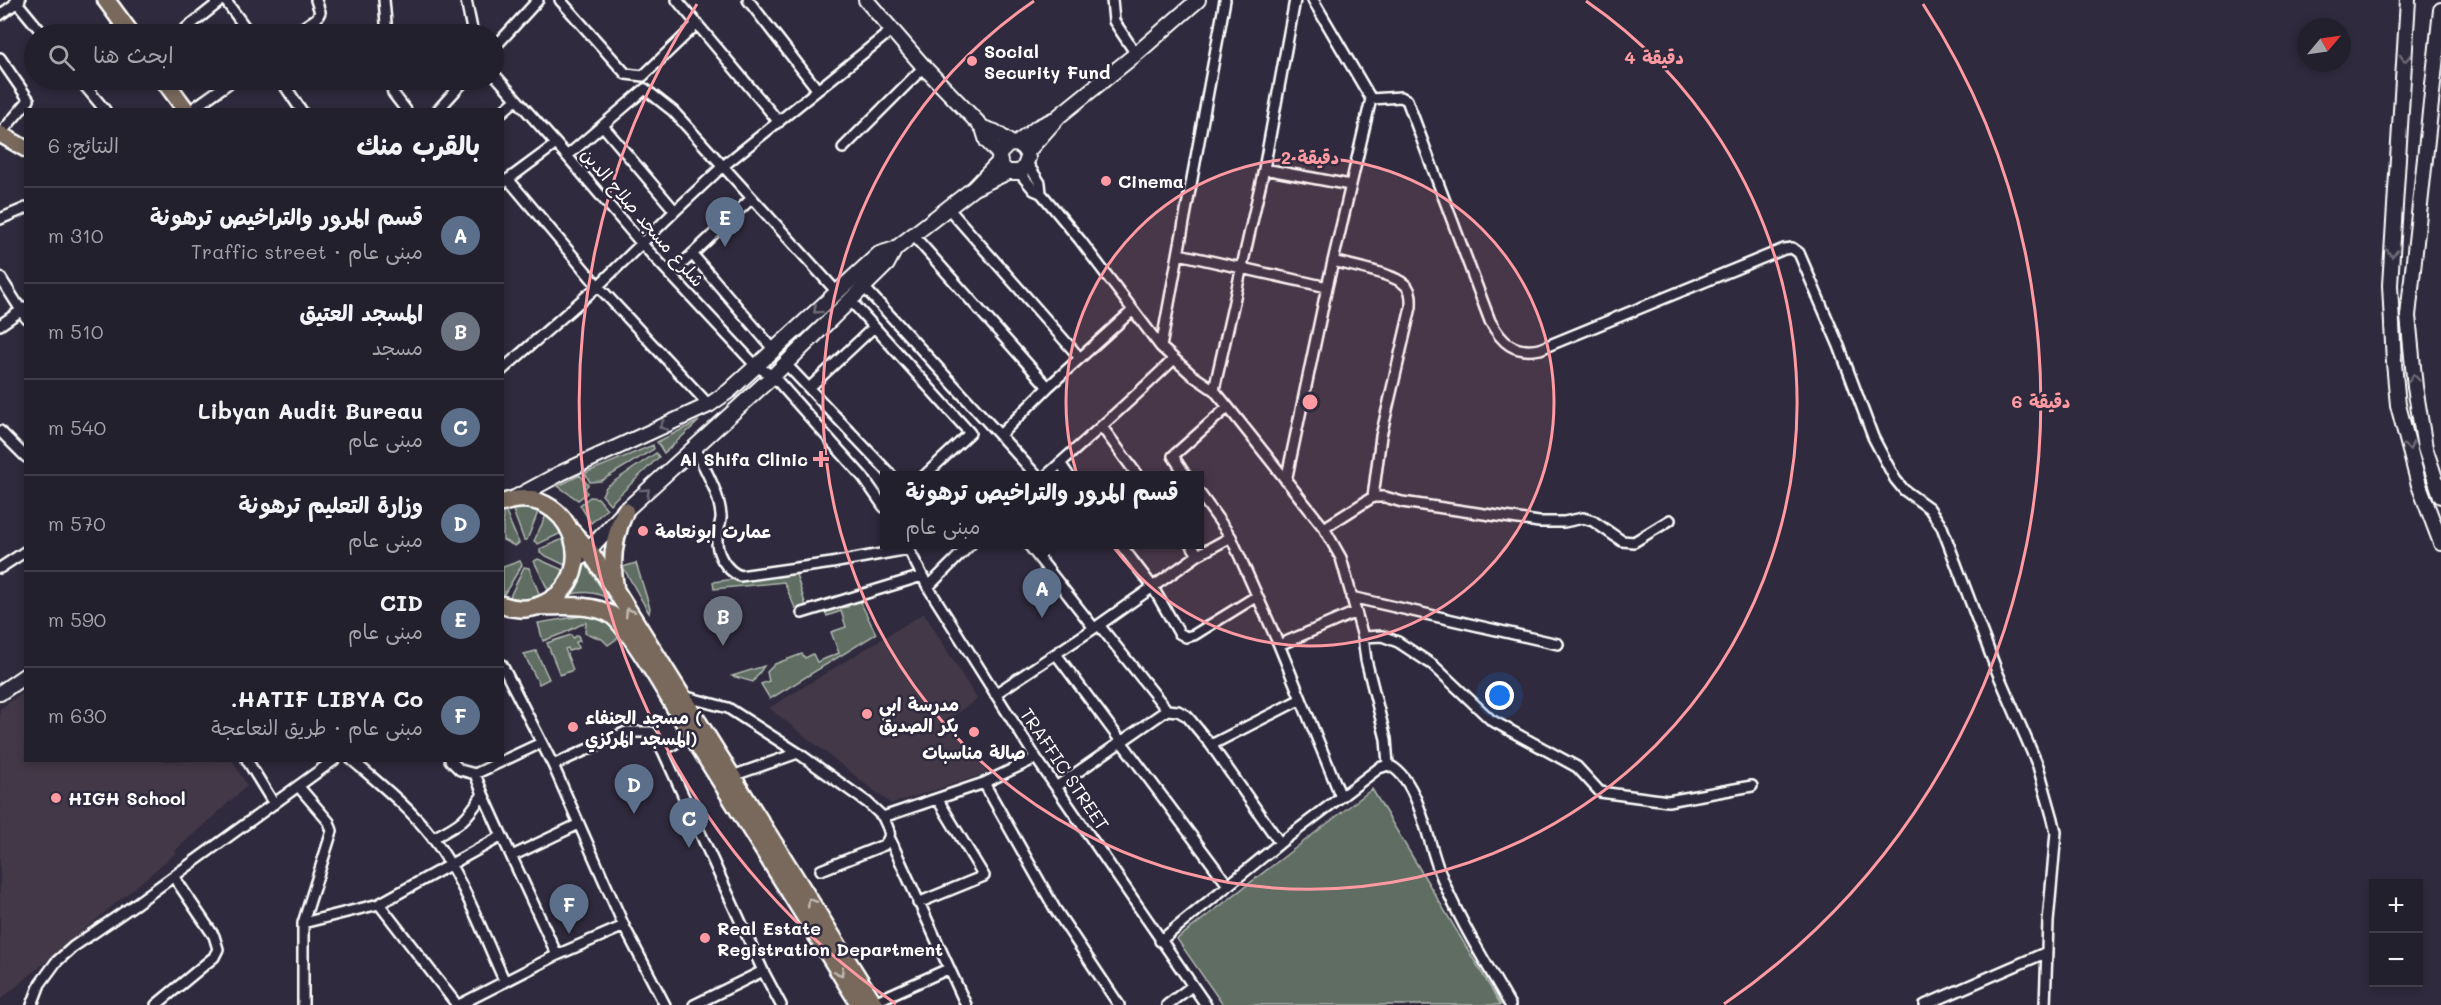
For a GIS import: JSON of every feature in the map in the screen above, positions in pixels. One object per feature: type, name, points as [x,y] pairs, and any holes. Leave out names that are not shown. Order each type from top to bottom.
[{"type":"highway","points":[[106,0],[124,24]]},
{"type":"highway","points":[[171,90],[185,108]]},
{"type":"highway","points":[[508,501],[527,499],[541,502],[553,509],[564,519],[576,547],[571,578],[562,591],[551,600],[538,606]]},
{"type":"highway","points":[[616,591],[613,574],[614,542],[625,511]]},
{"type":"highway","points":[[571,531],[588,549],[683,696],[869,1004]]},
{"type":"highway","points":[[505,608],[538,606],[580,608],[610,614],[635,644],[869,1004]]},
{"type":"main road","points":[[0,134],[24,148]]},
{"type":"street","points":[[192,24],[224,0],[242,24]]},
{"type":"street","points":[[308,24],[317,18],[320,12],[316,0]]},
{"type":"street","points":[[384,0],[386,24]]},
{"type":"street","points":[[466,0],[471,24]]},
{"type":"street","points":[[504,37],[538,0]]},
{"type":"street","points":[[560,0],[626,74],[634,77],[643,76],[697,24]]},
{"type":"street","points":[[676,0],[778,122]]},
{"type":"street","points":[[748,0],[818,89]]},
{"type":"street","points":[[866,0],[924,67],[983,128],[987,141],[1013,158],[1034,190],[1041,193],[1080,240],[1161,346],[1191,375],[1214,390],[1324,528],[1341,558],[1363,637],[1366,660],[1386,739],[1388,765]]},
{"type":"street","points":[[1112,0],[1114,21],[1136,54]]},
{"type":"street","points":[[508,501],[561,473],[709,405],[729,391],[879,254],[895,249],[1013,158],[1059,116],[1198,0]]},
{"type":"street","points":[[1161,346],[1225,0]]},
{"type":"street","points":[[1214,390],[1264,169],[1295,0]]},
{"type":"street","points":[[1286,481],[1327,287],[1371,99],[1313,0]]},
{"type":"street","points":[[2408,0],[2390,285],[2394,363],[2398,405],[2419,485],[2441,543]]},
{"type":"street","points":[[0,15],[18,1],[36,24]]},
{"type":"street","points":[[2441,10],[2408,316],[2415,387],[2425,448],[2441,496]]},
{"type":"street","points":[[504,368],[598,286],[722,167],[892,30]]},
{"type":"street","points":[[0,58],[29,100],[0,134]]},
{"type":"street","points":[[843,148],[924,67]]},
{"type":"street","name":"شلرع مسجد صلاح الدين","points":[[504,86],[642,244],[756,366],[773,376]]},
{"type":"street","points":[[567,156],[645,89],[673,111],[837,292]]},
{"type":"street","points":[[88,90],[103,108]]},
{"type":"street","points":[[194,108],[219,90]]},
{"type":"street","points":[[288,90],[300,108]]},
{"type":"street","points":[[392,90],[404,108]]},
{"type":"street","points":[[440,108],[456,90]]},
{"type":"street","points":[[1371,99],[1401,97],[1407,100],[1490,321],[1506,345],[1516,350],[1540,349],[1784,249],[1792,248],[1799,253],[1844,357],[1873,437],[1895,479],[1904,490],[1929,508],[1942,527],[1996,669],[2038,766],[2056,832],[2045,1005]]},
{"type":"street","points":[[504,110],[516,100]]},
{"type":"street","points":[[603,126],[675,211]]},
{"type":"street","points":[[556,144],[505,182],[709,405]]},
{"type":"street","points":[[1264,169],[1350,185]]},
{"type":"street","points":[[670,274],[751,199]]},
{"type":"street","points":[[948,208],[1080,358]]},
{"type":"street","points":[[0,219],[24,209]]},
{"type":"street","points":[[913,235],[1048,387]]},
{"type":"street","points":[[575,564],[625,511],[773,376],[886,264],[895,249]]},
{"type":"street","points":[[692,254],[774,350]]},
{"type":"street","points":[[1179,254],[1327,287]]},
{"type":"street","points":[[1333,261],[1398,279],[1408,287],[1411,296],[1411,307],[1381,436],[1373,497]]},
{"type":"street","points":[[0,277],[24,312],[0,325]]},
{"type":"street","points":[[863,286],[1032,471]]},
{"type":"street","points":[[850,300],[970,433],[929,471]]},
{"type":"street","points":[[999,435],[1132,311]]},
{"type":"street","points":[[809,388],[874,327]]},
{"type":"street","points":[[1051,471],[1174,359]]},
{"type":"street","points":[[785,363],[887,471]]},
{"type":"street","points":[[773,376],[863,477],[880,500]]},
{"type":"street","points":[[1183,471],[1173,456],[1228,407]]},
{"type":"street","points":[[1102,427],[1134,471]]},
{"type":"street","points":[[0,430],[24,455]]},
{"type":"street","points":[[695,448],[722,515],[717,540],[722,559],[729,571],[740,576],[832,563],[898,549]]},
{"type":"street","points":[[1060,463],[1066,471]]},
{"type":"street","points":[[1324,528],[1373,497],[1539,522],[1564,522],[1583,518],[1593,521],[1622,541],[1634,542],[1670,520]]},
{"type":"street","points":[[1204,500],[1231,537],[1279,645],[1341,797]]},
{"type":"street","points":[[995,694],[1198,555],[1231,537]]},
{"type":"street","name":"TRAFFIC STREET","points":[[908,549],[928,587],[1036,758],[1206,1005]]},
{"type":"street","points":[[928,587],[966,549]]},
{"type":"street","points":[[1032,549],[1167,710]]},
{"type":"street","points":[[1124,549],[1152,586],[1179,633],[1186,637],[1194,635],[1257,596]]},
{"type":"street","points":[[1194,549],[1198,555]]},
{"type":"street","points":[[0,568],[24,552]]},
{"type":"street","points":[[802,613],[922,576]]},
{"type":"street","points":[[1351,597],[1558,644]]},
{"type":"street","points":[[1279,645],[1356,612]]},
{"type":"street","points":[[1363,637],[1383,636],[1398,642],[1433,665],[1491,720],[1576,767],[1600,792],[1668,801],[1752,786]]},
{"type":"street","points":[[1056,654],[1227,885]]},
{"type":"street","points":[[504,669],[553,765],[624,926],[665,1005]]},
{"type":"street","points":[[0,693],[24,676]]},
{"type":"street","points":[[683,696],[728,708],[798,753],[868,803],[882,817],[918,903],[966,1005]]},
{"type":"street","points":[[1211,745],[1301,699]]},
{"type":"street","points":[[1056,787],[1167,710],[1178,711],[1187,716],[1211,745],[1280,843]]},
{"type":"street","points":[[553,765],[627,732],[651,732],[663,751],[763,971],[781,1005]]},
{"type":"street","points":[[663,751],[691,733]]},
{"type":"street","points":[[504,760],[541,743]]},
{"type":"street","points":[[732,776],[798,753]]},
{"type":"street","points":[[882,817],[984,783],[1036,758]]},
{"type":"street","points":[[248,762],[274,804]]},
{"type":"street","points":[[32,1005],[39,984],[56,962],[83,940],[331,762]]},
{"type":"street","points":[[354,762],[415,817],[433,838],[451,865],[505,982]]},
{"type":"street","points":[[452,762],[460,770],[475,774],[501,762]]},
{"type":"street","points":[[1160,941],[1280,843],[1379,768],[1388,765],[1394,768],[1408,785],[1420,808],[1438,869],[1453,902],[1475,946],[1510,1005]]},
{"type":"street","points":[[475,774],[557,956]]},
{"type":"street","points":[[984,783],[1055,909],[1119,1005]]},
{"type":"street","points":[[299,787],[330,822],[332,831],[303,923],[303,1005]]},
{"type":"street","points":[[433,838],[464,821],[483,794]]},
{"type":"street","points":[[918,903],[984,876],[938,800]]},
{"type":"street","points":[[512,856],[579,824]]},
{"type":"street","points":[[303,923],[379,904],[502,836]]},
{"type":"street","points":[[821,870],[884,845],[890,839]]},
{"type":"street","points":[[156,1005],[214,957],[218,949],[214,936],[174,877]]},
{"type":"street","points":[[379,904],[458,1005],[624,926]]},
{"type":"street","points":[[1925,1005],[2047,952]]},
{"type":"street","points":[[869,1004],[948,969]]},
{"type":"street","points":[[694,1005],[763,971]]},
{"type":"street","points":[[1167,1005],[1192,986]]},
{"type":"shaded area","name":"مدرسة ابي بكر الصديق","points":[[924,613],[977,699],[949,719],[988,773],[891,804],[769,708]]},
{"type":"shaded area","points":[[24,692],[24,762],[234,762],[247,786],[175,851],[176,853],[0,1000],[0,709]]},
{"type":"green space","points":[[699,421],[664,453],[657,442]]},
{"type":"green space","points":[[653,445],[654,449],[601,481],[590,482],[585,473]]},
{"type":"green space","points":[[656,453],[659,457],[610,504],[602,495],[606,487]]},
{"type":"green space","points":[[580,475],[588,485],[585,488],[587,493],[578,500],[558,486]]},
{"type":"green space","points":[[590,497],[598,498],[607,509],[591,523],[580,505]]},
{"type":"green space","points":[[511,505],[540,507],[527,540],[524,540]]},
{"type":"green space","points":[[504,508],[519,543],[515,546],[504,540]]},
{"type":"green space","points":[[549,509],[568,530],[538,544],[534,541]]},
{"type":"green space","points":[[570,536],[569,567],[540,553],[540,549]]},
{"type":"green space","points":[[538,559],[570,573],[551,596],[534,561]]},
{"type":"green space","points":[[520,561],[522,565],[504,594],[504,567]]},
{"type":"green space","points":[[636,563],[650,608],[649,613],[623,567]]},
{"type":"green space","points":[[586,564],[608,599],[590,593],[571,594],[578,572]]},
{"type":"green space","points":[[524,567],[529,568],[542,601],[507,603]]},
{"type":"green space","points":[[795,571],[806,606],[795,608],[784,582],[714,589],[713,582]]},
{"type":"green space","points":[[860,601],[876,634],[770,699],[761,684],[769,681],[767,672],[775,664],[802,654],[805,658],[813,654],[817,662],[839,653],[831,632],[846,627],[841,611],[827,616],[824,609],[848,607]]},
{"type":"green space","points":[[588,615],[607,621],[621,636],[608,645],[602,639],[585,633],[586,622],[543,641],[538,623]]},
{"type":"green space","points":[[571,635],[573,638],[578,635],[580,641],[576,642],[578,648],[569,651],[568,648],[565,649],[573,670],[560,675],[547,643]]},
{"type":"green space","points":[[536,651],[549,679],[539,684],[524,654]]},
{"type":"green space","points":[[764,666],[753,682],[732,676]]},
{"type":"green space","points":[[1372,789],[1501,1005],[1223,1005],[1177,939]]},
{"type":"place","name":"Social Security Fund","points":[[972,61]]},
{"type":"place","name":"Cinema","points":[[1106,181]]},
{"type":"place","name":"CID","points":[[725,247]]},
{"type":"place","name":"Al Shifa Clinic","points":[[821,459]]},
{"type":"place","name":"عمارت ابونعامة","points":[[643,531]]},
{"type":"place","name":"قسم المرور والتراخيص ترهونة","points":[[1042,618]]},
{"type":"place","name":"المسجد العتيق","points":[[723,646]]},
{"type":"place","name":"مدرسة ابي بكر الصديق","points":[[867,714]]},
{"type":"place","name":"مسجد الحنفاء ( المسجد المركزي)","points":[[573,727]]},
{"type":"place","name":"صالة مناسبات","points":[[974,732]]},
{"type":"place","name":"HIGH School","points":[[56,798]]},
{"type":"place","name":"وزارة التعليم ترهونة","points":[[634,814]]},
{"type":"place","name":"Libyan Audit Bureau","points":[[689,848]]},
{"type":"place","name":"HATIF LIBYA Co.","points":[[569,934]]},
{"type":"place","name":"Real Estate Registration Department","points":[[705,938]]}]
